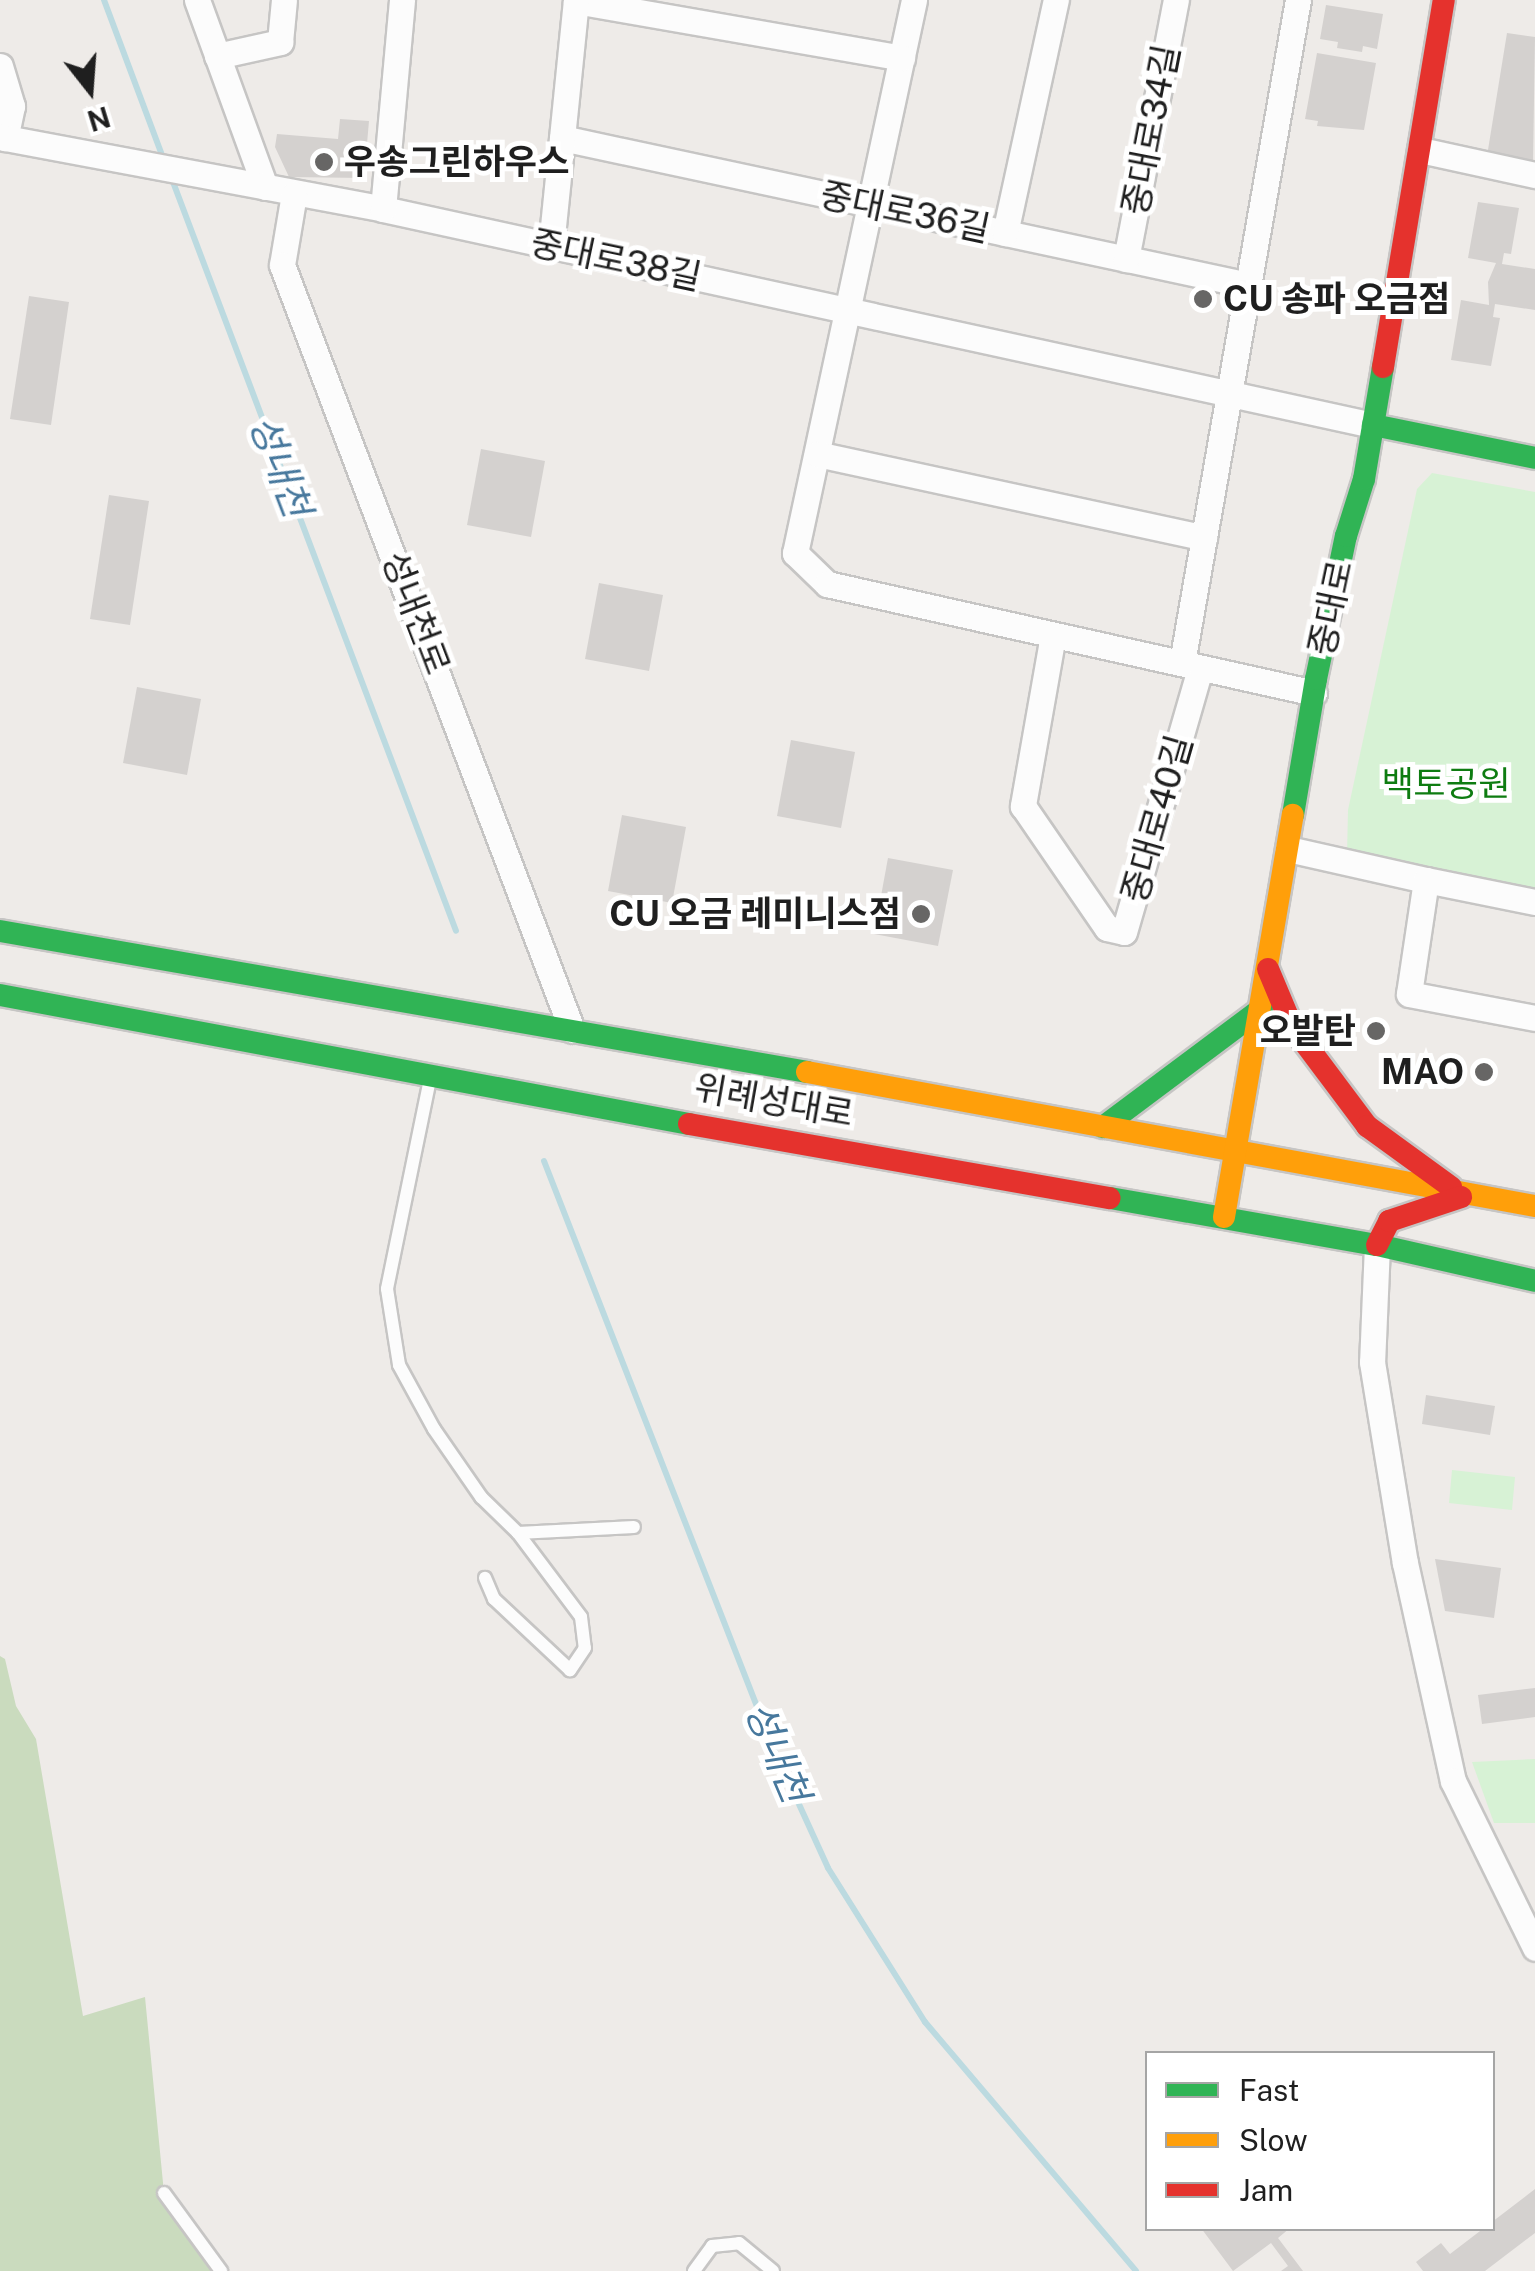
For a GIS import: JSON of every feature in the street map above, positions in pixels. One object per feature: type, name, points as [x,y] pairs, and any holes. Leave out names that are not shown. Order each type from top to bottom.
[{"type":"main road","name":"중대로","points":[[1224,1217],[1314,693],[1374,425],[1444,0]]},
{"type":"main road","points":[[1374,425],[1535,458]]},
{"type":"main road","name":"위례성대로","points":[[0,931],[572,1030],[1535,1206]]},
{"type":"main road","points":[[1268,969],[1292,1026],[1367,1126],[1464,1194]]},
{"type":"main road","name":"위례성대로","points":[[0,995],[430,1078],[1377,1245],[1535,1281]]},
{"type":"main road","points":[[1103,1128],[1262,1008]]},
{"type":"main road","points":[[1377,1245],[1389,1221],[1464,1194]]},
{"type":"main road","points":[[1465,1266],[1451,1228],[1496,1200]]},
{"type":"street","points":[[196,0],[259,186]]},
{"type":"street","points":[[217,56],[280,42],[284,0]]},
{"type":"street","points":[[383,209],[402,0]]},
{"type":"street","points":[[551,246],[576,0],[902,58]]},
{"type":"street","points":[[914,0],[795,552],[827,584],[1314,693]]},
{"type":"street","points":[[1005,234],[1056,0]]},
{"type":"street","name":"중대로34길","points":[[1126,259],[1176,0]]},
{"type":"street","points":[[1191,666],[1204,538],[1298,0]]},
{"type":"street","points":[[0,66],[12,106],[2,137]]},
{"type":"street","name":"중대로38길","points":[[2,137],[383,209],[1374,425]]},
{"type":"street","name":"중대로36길","points":[[562,138],[1248,285]]},
{"type":"street","points":[[1420,150],[1535,175]]},
{"type":"street","name":"성내천로","points":[[294,194],[282,265],[572,1030]]},
{"type":"street","points":[[817,454],[1204,538]]},
{"type":"street","name":"중대로40길","points":[[1053,635],[1023,806],[1107,928],[1124,932],[1191,666]]},
{"type":"street","points":[[1288,850],[1535,902]]},
{"type":"street","points":[[1426,880],[1409,994],[1535,1018]]},
{"type":"street","points":[[1377,1245],[1372,1362],[1405,1563],[1444,1744],[1453,1781],[1535,1948]]},
{"type":"lane","points":[[430,1078],[387,1289],[400,1365],[434,1428],[482,1498],[518,1533],[581,1617],[585,1648],[570,1670],[494,1599],[485,1578]]},
{"type":"lane","points":[[518,1533],[634,1526]]},
{"type":"lane","points":[[164,2193],[221,2271]]},
{"type":"lane","points":[[694,2271],[712,2246],[739,2243],[774,2271]]},
{"type":"green space","name":"백토공원","points":[[1432,473],[1535,492],[1535,894],[1347,855],[1348,810],[1417,489]]},
{"type":"green space","points":[[1452,1470],[1515,1477],[1512,1510],[1449,1503]]},
{"type":"green space","points":[[0,1656],[5,1659],[16,1706],[36,1739],[83,2016],[145,1997],[164,2193],[221,2271],[0,2271]]},
{"type":"green space","points":[[1535,1759],[1535,1823],[1494,1823],[1472,1762]]},
{"type":"building","points":[[1326,5],[1383,14],[1377,49],[1363,46],[1362,52],[1337,48],[1338,42],[1320,39]]},
{"type":"building","points":[[1507,33],[1535,37],[1533,164],[1487,156]]},
{"type":"building","points":[[1317,53],[1376,63],[1364,130],[1317,126],[1318,121],[1305,119]]},
{"type":"building","name":"우송그린하우스","points":[[340,119],[369,121],[364,178],[289,177],[275,147],[277,134],[338,139]]},
{"type":"building","points":[[1478,202],[1519,208],[1511,254],[1504,253],[1502,264],[1535,269],[1535,310],[1495,304],[1493,317],[1500,318],[1491,366],[1451,360],[1461,300],[1489,305],[1488,282],[1496,263],[1468,258]]},
{"type":"building","points":[[29,296],[69,302],[51,425],[10,419]]},
{"type":"building","points":[[481,449],[545,461],[531,537],[467,525]]},
{"type":"building","points":[[109,495],[149,501],[130,625],[90,619]]},
{"type":"building","points":[[599,583],[663,595],[649,671],[585,659]]},
{"type":"building","points":[[137,687],[201,699],[187,775],[123,763]]},
{"type":"building","points":[[791,740],[855,752],[841,828],[777,816]]},
{"type":"building","points":[[622,815],[686,827],[672,903],[608,891]]},
{"type":"building","points":[[888,858],[953,870],[938,946],[874,934]]},
{"type":"building","points":[[1426,1395],[1495,1406],[1490,1435],[1422,1424]]},
{"type":"building","points":[[1435,1559],[1501,1568],[1494,1618],[1445,1611]]},
{"type":"building","points":[[1535,1688],[1535,1717],[1482,1724],[1478,1695]]},
{"type":"building","points":[[1535,2189],[1535,2233],[1485,2271],[1423,2271],[1416,2262],[1441,2243],[1450,2254],[1480,2231],[1495,2231],[1495,2220]]},
{"type":"building","points":[[1203,2231],[1286,2231],[1278,2238],[1303,2271],[1281,2271],[1288,2266],[1271,2243],[1233,2271]]},
{"type":"waterway","name":"성내천","points":[[104,0],[165,163]]},
{"type":"waterway","name":"성내천","points":[[170,174],[456,931]]},
{"type":"waterway","name":"성내천","points":[[544,1161],[772,1745],[828,1868],[925,2022],[1136,2271]]},
{"type":"traffic: fast","points":[[1293,815],[1316,679],[1346,536],[1364,479],[1383,367]]},
{"type":"traffic: fast","points":[[1373,425],[1535,458]]},
{"type":"traffic: fast","points":[[0,931],[807,1072]]},
{"type":"traffic: fast","points":[[0,995],[689,1124]]},
{"type":"traffic: fast","points":[[1103,1127],[1262,1008]]},
{"type":"traffic: fast","points":[[1110,1198],[1377,1245],[1535,1281]]},
{"type":"traffic: slow","points":[[1224,1217],[1293,815]]},
{"type":"traffic: slow","points":[[807,1072],[1535,1206]]},
{"type":"traffic: jam","points":[[1383,367],[1444,0]]},
{"type":"traffic: jam","points":[[1268,969],[1292,1026],[1367,1126],[1451,1187]]},
{"type":"traffic: jam","points":[[689,1124],[1110,1198]]},
{"type":"traffic: jam","points":[[1377,1245],[1389,1221],[1461,1197]]},
{"type":"place","name":"우송그린하우스","points":[[324,162]]},
{"type":"place","name":"CU 송파 오금점","points":[[1203,299]]},
{"type":"place","name":"CU 오금 레미니스점","points":[[921,914]]},
{"type":"place","name":"오발탄","points":[[1376,1031]]},
{"type":"place","name":"MAO","points":[[1484,1072]]}]
